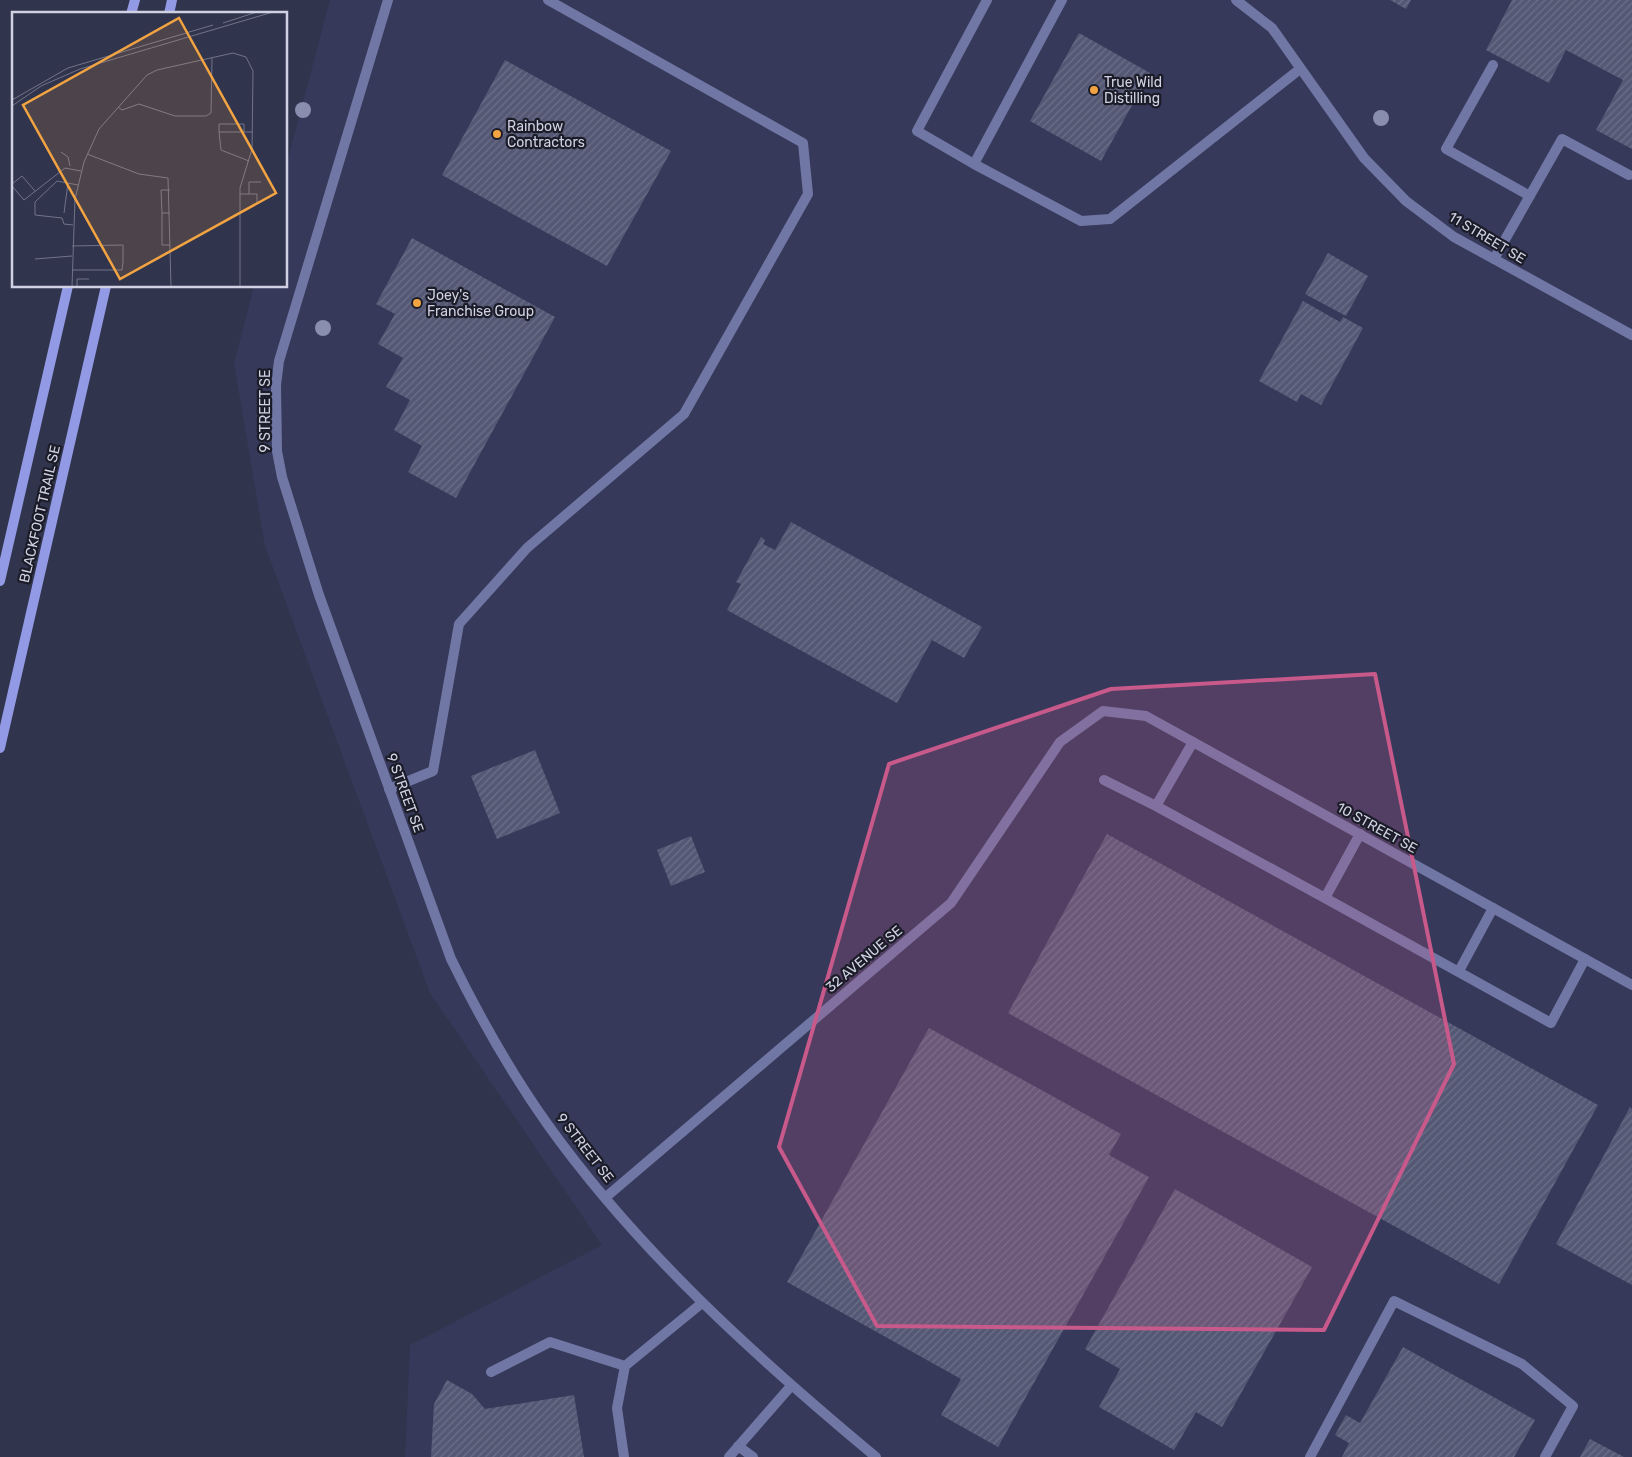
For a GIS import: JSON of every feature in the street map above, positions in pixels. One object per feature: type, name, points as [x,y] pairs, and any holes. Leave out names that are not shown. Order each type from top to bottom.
[{"type":"main road","name":"BLACKFOOT TRAIL SE","points":[[0,581],[68,288]]},
{"type":"main road","name":"BLACKFOOT TRAIL SE","points":[[0,748],[106,288]]},
{"type":"street","name":"9 STREET SE","points":[[388,0],[279,361],[276,394],[277,450],[282,477],[319,595],[451,958],[478,1013],[548,1125],[648,1246],[702,1302],[791,1386],[876,1457]]},
{"type":"street","points":[[389,789],[433,771],[459,624],[527,548],[684,414],[808,194],[802,143],[548,0]]},
{"type":"street","points":[[987,0],[917,131],[974,164],[1081,221],[1110,219],[1300,69]]},
{"type":"street","points":[[974,164],[1062,0]]},
{"type":"street","name":"11 STREET SE","points":[[1236,0],[1272,28],[1364,158],[1406,201],[1454,237],[1632,336]]},
{"type":"street","points":[[1493,65],[1446,149],[1530,196]]},
{"type":"street","points":[[1494,259],[1562,139],[1629,175]]},
{"type":"street","name":"10 STREET SE","points":[[1103,711],[1146,716],[1632,985]]},
{"type":"street","name":"32 AVENUE SE","points":[[606,1197],[951,903],[1060,742],[1103,711]]},
{"type":"street","points":[[1156,806],[1193,742]]},
{"type":"street","points":[[1104,780],[1156,806],[1552,1023],[1585,959]]},
{"type":"street","points":[[1325,898],[1360,834]]},
{"type":"street","points":[[1460,972],[1493,908]]},
{"type":"street","points":[[1310,1457],[1394,1300],[1522,1364],[1573,1406],[1545,1457]]},
{"type":"street","points":[[624,1457],[617,1408],[625,1366],[702,1302]]},
{"type":"street","points":[[491,1372],[550,1342],[625,1366]]},
{"type":"street","points":[[729,1457],[791,1386]]},
{"type":"street","points":[[738,1446],[753,1457]]},
{"type":"highlighted area","points":[[1375,674],[1454,1064],[1324,1330],[877,1326],[779,1147],[889,764],[1111,689]]},
{"type":"shaded area","points":[[330,0],[1632,0],[1632,1457],[405,1457],[410,1345],[602,1245],[430,993],[265,546],[234,364],[253,288],[288,288],[288,158]]},
{"type":"building","points":[[1390,0],[1411,0],[1406,9]]},
{"type":"building","points":[[1512,0],[1632,0],[1632,149],[1596,130],[1623,80],[1566,50],[1549,83],[1486,50]]},
{"type":"building","points":[[1079,33],[1150,73],[1101,161],[1030,121]]},
{"type":"building","points":[[505,60],[671,151],[607,266],[442,175]]},
{"type":"building","points":[[412,238],[555,317],[456,498],[408,472],[422,446],[394,430],[410,400],[386,387],[403,358],[378,344],[395,314],[376,304]]},
{"type":"building","points":[[1328,253],[1368,276],[1346,316],[1305,294]]},
{"type":"building","points":[[1303,301],[1340,322],[1343,317],[1363,328],[1321,405],[1301,394],[1297,402],[1259,381]]},
{"type":"building","points":[[791,522],[982,627],[964,658],[932,640],[897,703],[727,610],[741,584],[736,582],[761,537],[765,540],[763,544],[775,550]]},
{"type":"building","points":[[535,750],[560,813],[497,839],[471,776]]},
{"type":"building","points":[[1107,834],[1598,1105],[1499,1284],[1008,1013]]},
{"type":"building","points":[[691,836],[705,872],[671,886],[657,850]]},
{"type":"building","points":[[929,1028],[1121,1134],[1109,1155],[1149,1177],[998,1447],[941,1415],[961,1379],[787,1282]]},
{"type":"building","points":[[1630,1107],[1632,1109],[1632,1285],[1556,1244]]},
{"type":"building","points":[[1175,1189],[1312,1267],[1222,1427],[1196,1412],[1174,1450],[1099,1407],[1120,1369],[1085,1349]]},
{"type":"building","points":[[1403,1347],[1535,1420],[1514,1457],[1342,1457],[1349,1443],[1335,1435],[1346,1415],[1360,1423]]},
{"type":"building","points":[[447,1380],[472,1394],[485,1409],[574,1395],[584,1457],[431,1457],[434,1404]]},
{"type":"building","points":[[1590,1439],[1624,1457],[1580,1457]]},
{"type":"place","name":"True Wild Distilling","points":[[1094,90]]},
{"type":"place","name":"Rainbow Contractors","points":[[497,134]]},
{"type":"place","name":"Joey's Franchise Group","points":[[417,303]]}]
